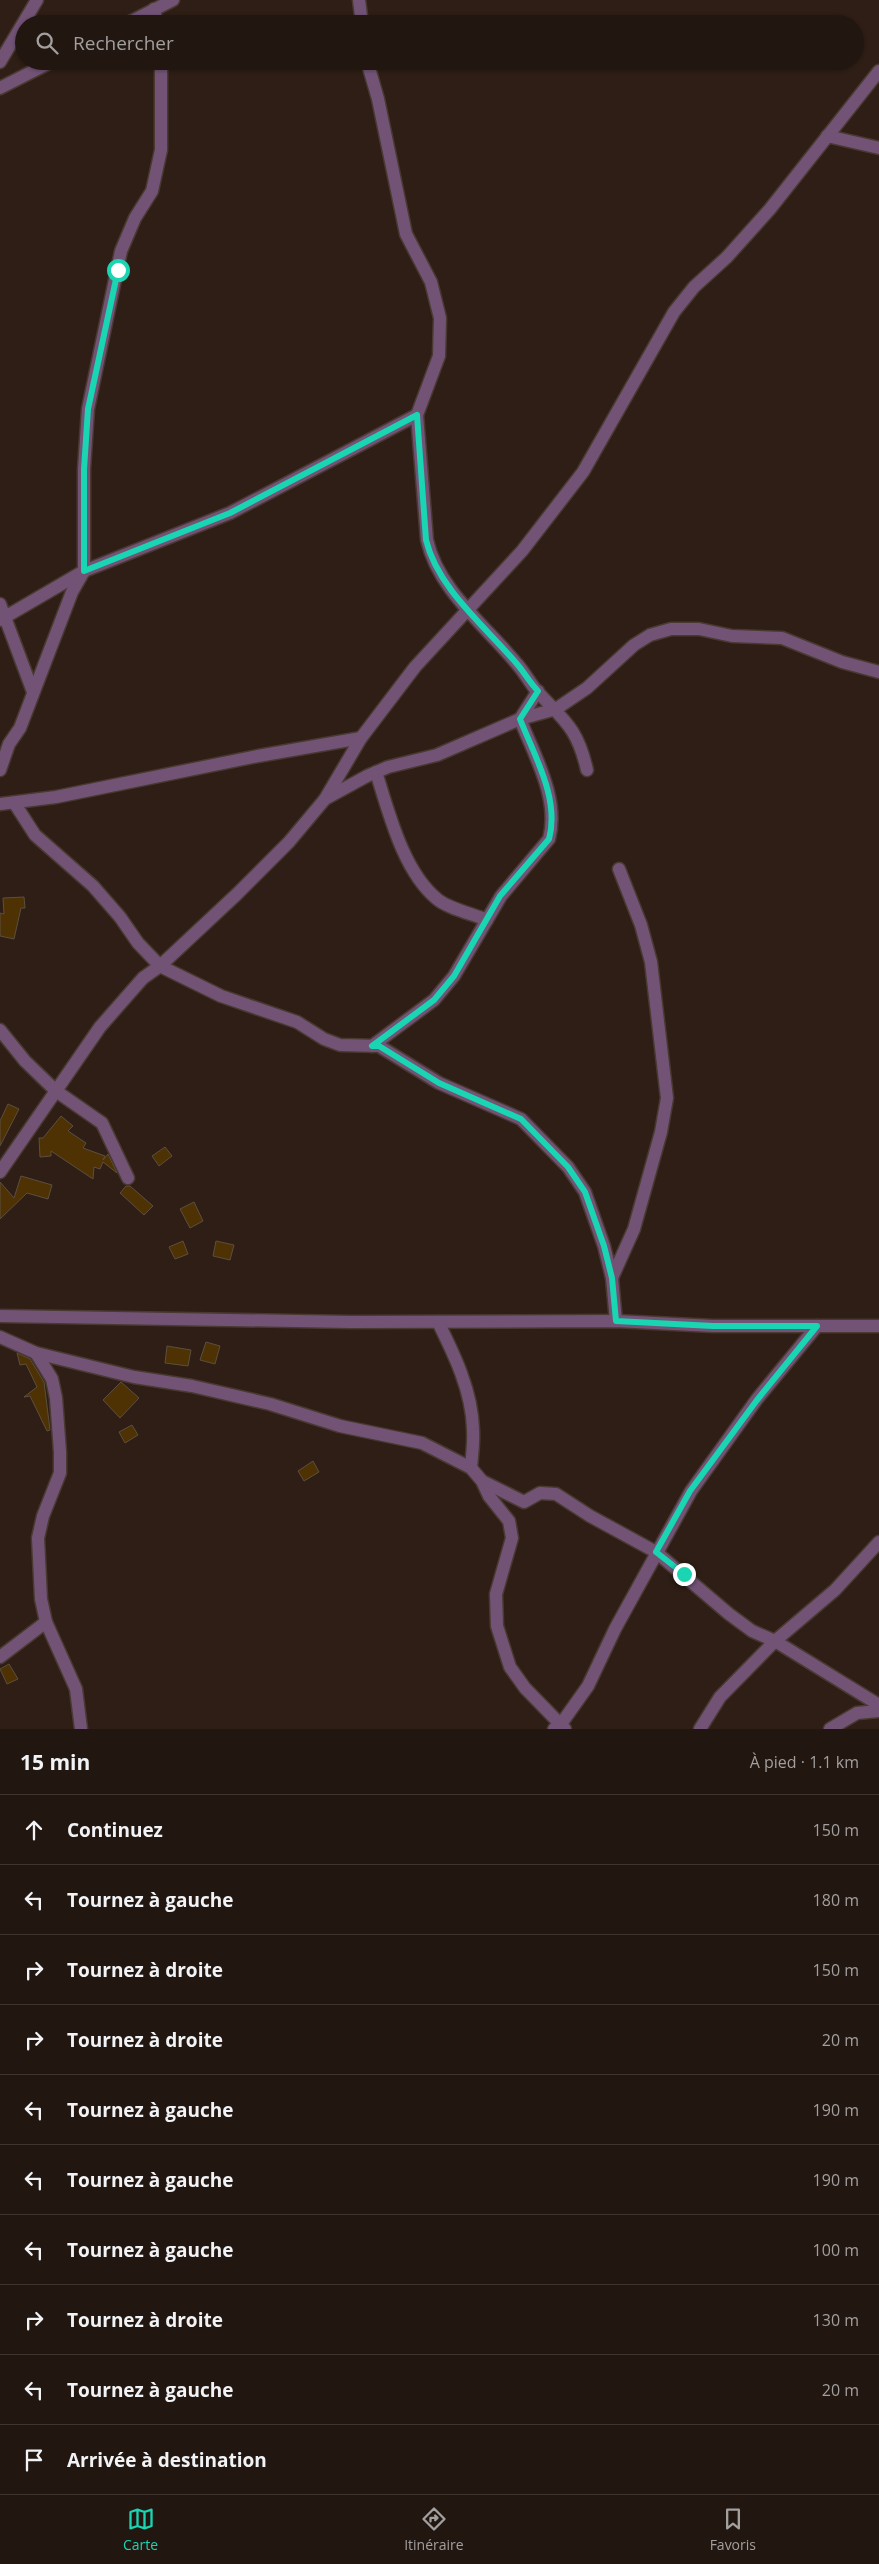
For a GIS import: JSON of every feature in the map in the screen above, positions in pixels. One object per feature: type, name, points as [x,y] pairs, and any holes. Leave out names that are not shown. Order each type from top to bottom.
[{"type":"street","points":[[28,15],[37,0]]},
{"type":"street","points":[[143,15],[173,0]]},
{"type":"street","points":[[359,0],[361,15]]},
{"type":"street","points":[[154,9],[155,15]]},
{"type":"street","points":[[0,62],[15,37]]},
{"type":"street","points":[[0,88],[35,70]]},
{"type":"street","points":[[0,770],[9,744],[20,728],[72,592],[84,571],[84,469],[88,409],[121,251],[135,218],[152,191],[161,150],[161,70]]},
{"type":"street","points":[[370,70],[378,99],[406,234],[431,282],[440,318],[439,356],[417,415],[426,540],[431,558],[469,611],[518,664],[538,691],[565,718],[582,746],[587,770]]},
{"type":"street","points":[[0,1172],[100,1027],[144,978],[160,966],[282,849],[325,799],[361,738],[415,667],[469,611],[522,551],[583,472],[674,312],[694,287],[728,257],[770,209],[879,71]]},
{"type":"street","points":[[827,136],[879,148]]},
{"type":"street","points":[[2,618],[84,571],[230,513],[417,415]]},
{"type":"street","points":[[0,604],[2,618],[33,692]]},
{"type":"street","points":[[325,799],[376,772],[437,755],[520,719],[556,709],[587,688],[634,645],[650,635],[671,629],[699,629],[732,636],[782,638],[842,662],[879,672]]},
{"type":"street","points":[[520,719],[538,691]]},
{"type":"street","points":[[372,1046],[434,1000],[454,976],[500,896],[549,839],[552,828],[550,797],[520,719]]},
{"type":"street","points":[[0,804],[15,804],[56,798],[278,752],[361,738]]},
{"type":"street","points":[[376,772],[397,838],[419,877],[438,900],[487,920]]},
{"type":"street","points":[[15,804],[35,835],[93,886],[160,966],[221,996],[296,1022],[324,1039],[340,1045],[379,1046],[439,1083],[521,1119],[568,1167],[585,1192],[604,1246],[612,1278],[616,1321]]},
{"type":"street","points":[[612,1278],[634,1229],[661,1132],[667,1098],[651,962],[641,925],[619,869]]},
{"type":"street","points":[[0,1030],[25,1061],[56,1091],[102,1123],[128,1178]]},
{"type":"street","points":[[0,1316],[438,1322],[616,1321],[713,1326],[879,1326]]},
{"type":"street","points":[[438,1322],[456,1359],[469,1402],[473,1428],[471,1468]]},
{"type":"street","points":[[0,1337],[36,1353],[134,1377],[192,1386],[270,1404],[340,1426],[422,1443],[471,1468],[482,1481],[489,1496],[509,1522],[512,1538],[496,1594],[497,1626],[510,1667],[525,1688],[560,1727],[588,1686],[615,1629],[690,1491],[757,1400],[817,1326]]},
{"type":"street","points":[[36,1353],[52,1378],[56,1398],[60,1452],[60,1472],[43,1516],[38,1538],[41,1599],[46,1622],[76,1688],[81,1729]]},
{"type":"street","points":[[482,1481],[524,1502],[540,1493],[556,1494],[590,1516],[656,1552],[752,1631],[775,1642],[879,1704]]},
{"type":"street","points":[[700,1729],[720,1697],[775,1642],[835,1590],[879,1542]]},
{"type":"street","points":[[0,1657],[46,1622]]},
{"type":"street","points":[[830,1729],[858,1713],[879,1712]]},
{"type":"building","points":[[24,897],[25,908],[21,908],[14,939],[0,936],[0,913],[4,914],[3,898]]},
{"type":"building","points":[[8,1104],[19,1109],[0,1146],[0,1121]]},
{"type":"building","points":[[61,1116],[73,1126],[68,1131],[86,1143],[83,1148],[105,1156],[103,1160],[108,1154],[117,1173],[103,1162],[100,1169],[94,1167],[93,1179],[51,1151],[51,1156],[40,1157],[39,1138],[43,1138]]},
{"type":"building","points":[[165,1147],[172,1156],[159,1166],[152,1156]]},
{"type":"building","points":[[21,1176],[52,1185],[48,1199],[27,1193],[0,1219],[0,1182],[14,1198]]},
{"type":"building","points":[[126,1186],[130,1186],[153,1206],[144,1215],[120,1193]]},
{"type":"building","points":[[194,1202],[203,1221],[190,1228],[180,1209]]},
{"type":"building","points":[[183,1241],[188,1254],[175,1259],[169,1247]]},
{"type":"building","points":[[216,1241],[234,1245],[230,1260],[213,1256]]},
{"type":"building","points":[[206,1342],[220,1346],[215,1364],[200,1360]]},
{"type":"building","points":[[167,1346],[191,1350],[188,1366],[165,1363]]},
{"type":"building","points":[[17,1353],[30,1359],[44,1382],[50,1430],[47,1431],[30,1396],[24,1397],[37,1387],[26,1364],[20,1365]]},
{"type":"building","points":[[121,1382],[139,1398],[120,1418],[103,1400]]},
{"type":"building","points":[[132,1425],[138,1435],[125,1443],[119,1432]]},
{"type":"building","points":[[313,1461],[319,1472],[304,1481],[298,1471]]},
{"type":"building","points":[[9,1664],[18,1679],[7,1684],[0,1669]]},
{"type":"route","points":[[118,270],[88,409],[84,469],[84,571],[230,513],[417,415],[426,540],[431,558],[469,611],[518,664],[538,691],[520,719],[550,797],[552,828],[549,839],[500,896],[454,976],[434,1000],[372,1046],[379,1046],[439,1083],[521,1119],[568,1167],[585,1192],[604,1246],[612,1278],[616,1321],[713,1326],[817,1326],[757,1400],[690,1491],[656,1552],[684,1574]]}]
